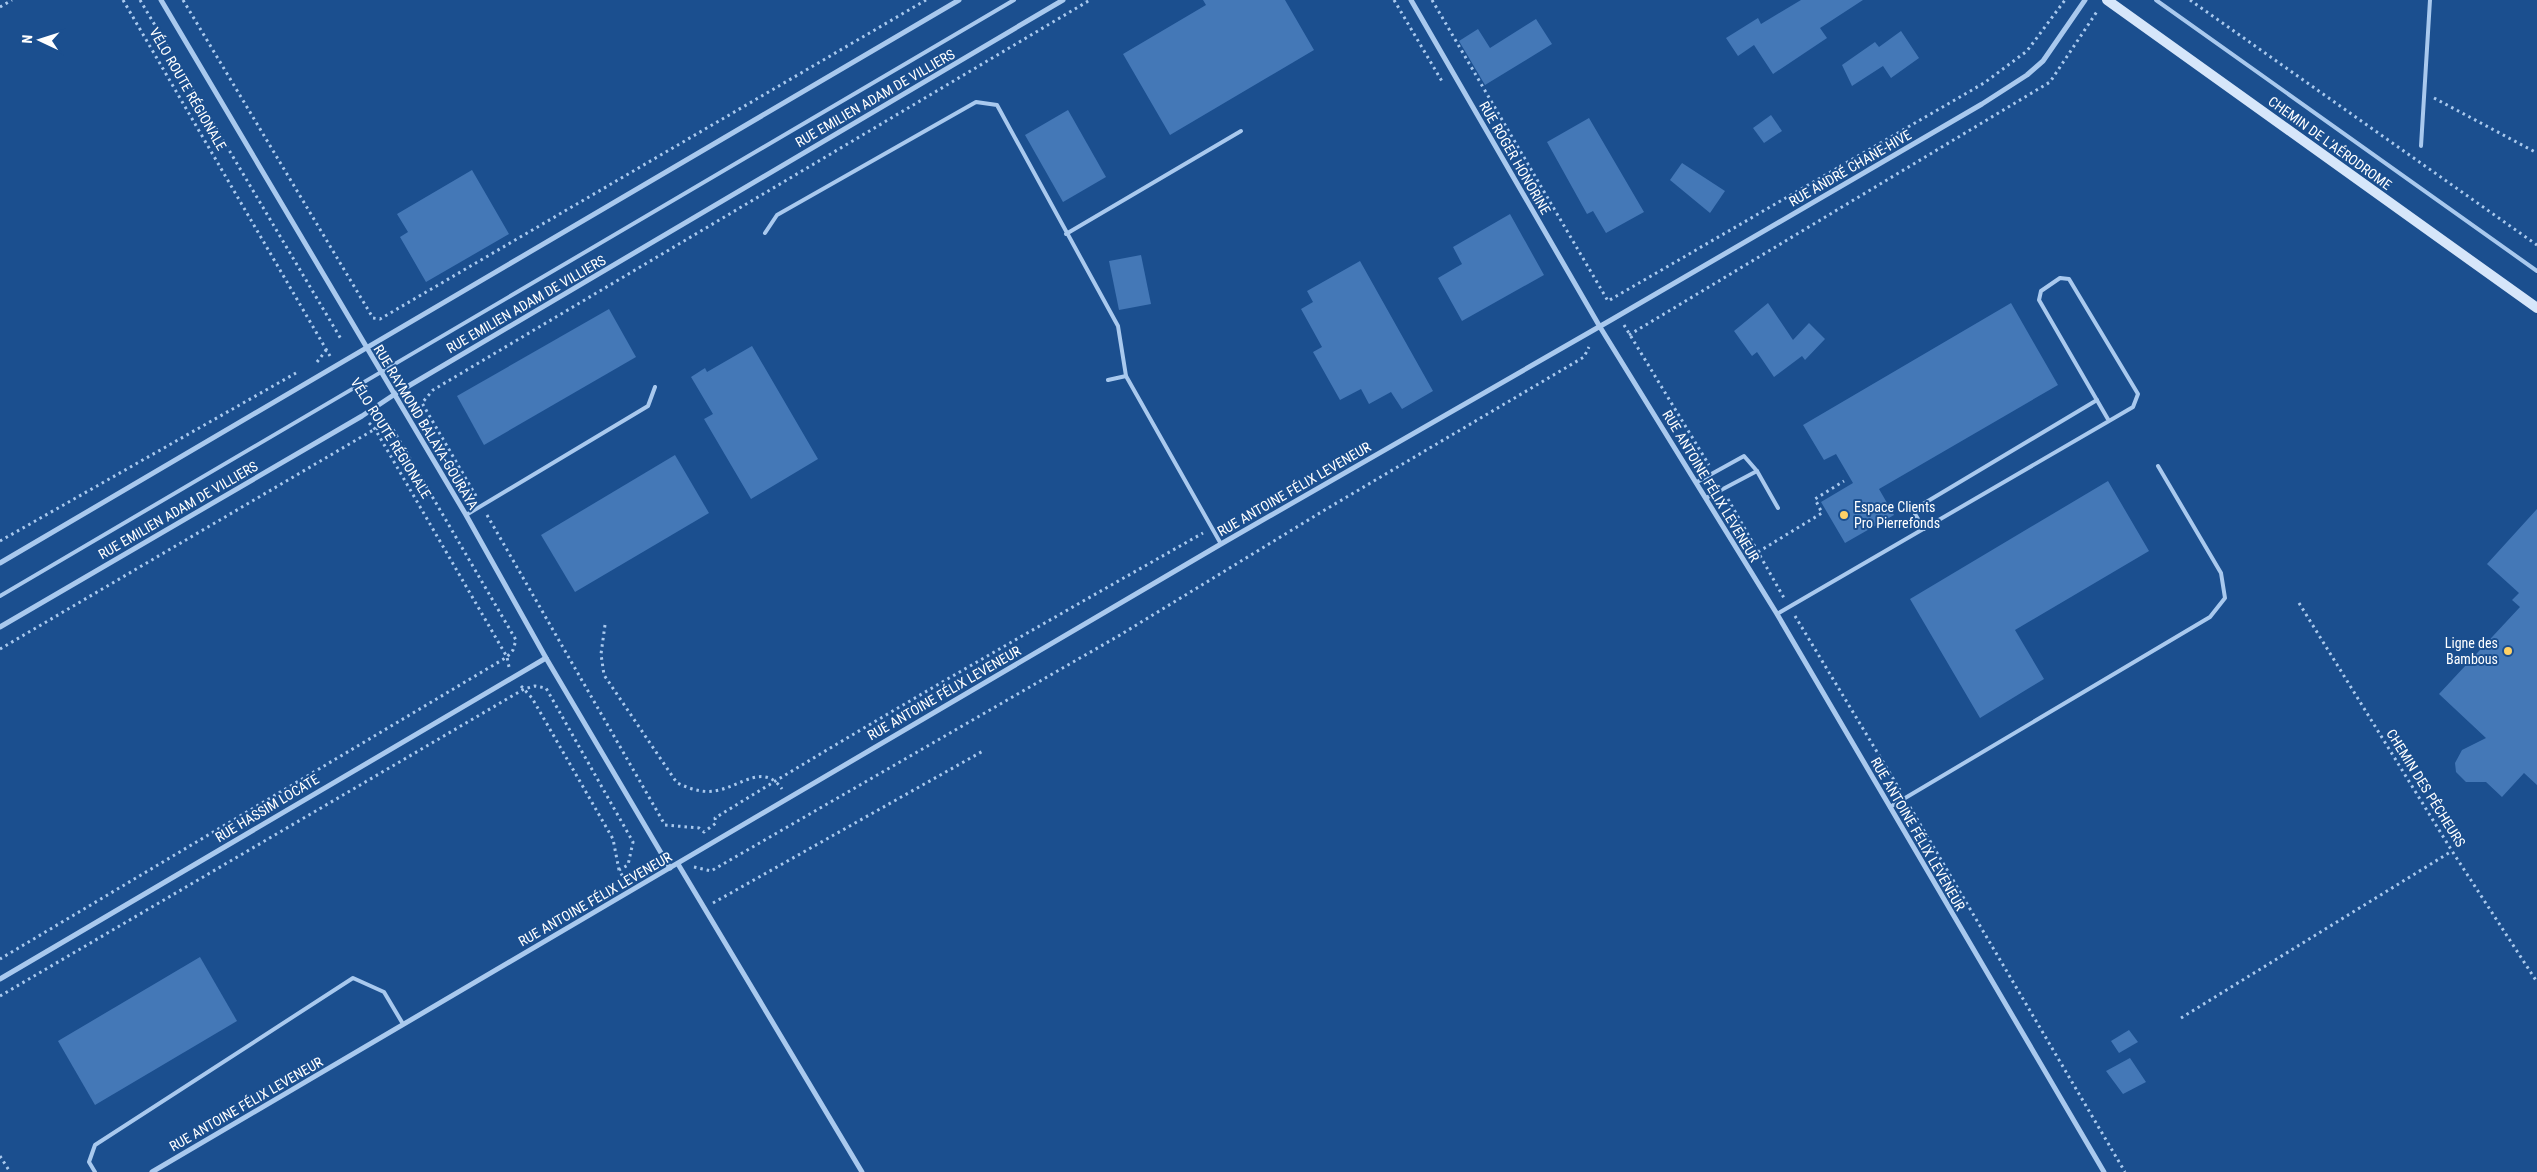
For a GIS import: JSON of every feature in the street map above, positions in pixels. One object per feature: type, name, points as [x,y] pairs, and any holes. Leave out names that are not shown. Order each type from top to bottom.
[{"type":"main road","name":"CHEMIN DE L'AÉRODROME","points":[[2107,0],[2537,308]]},
{"type":"street","name":"RUE RAYMOND BALAYA-GOURAYA","points":[[161,0],[365,348],[395,394],[466,515],[546,658],[670,868]]},
{"type":"street","points":[[0,563],[959,0]]},
{"type":"street","name":"RUE EMILIEN ADAM DE VILLIERS","points":[[0,627],[362,416],[395,394],[1064,0]]},
{"type":"street","name":"RUE ROGER HONORINE","points":[[1411,0],[1600,326]]},
{"type":"street","name":"RUE ANDRÉ CHANE-HIVE","points":[[1600,326],[1982,104],[2027,75],[2043,61],[2085,0]]},
{"type":"street","name":"RUE ANTOINE FÉLIX LEVENEUR","points":[[152,1172],[1221,544],[1600,326],[1776,614],[2104,1172]]},
{"type":"street","name":"RUE HASSIM LOCATE","points":[[0,979],[546,658]]},
{"type":"street","points":[[678,864],[862,1172]]},
{"type":"lane","points":[[0,596],[1014,0]]},
{"type":"lane","points":[[2156,0],[2537,271]]},
{"type":"lane","points":[[2421,146],[2430,0]]},
{"type":"lane","points":[[765,232],[777,215],[976,102],[997,105],[1118,326],[1126,376],[1221,544]]},
{"type":"lane","points":[[1066,234],[1241,131]]},
{"type":"lane","points":[[1776,614],[1924,529],[2133,407],[2138,394],[2069,279],[2060,278],[2041,291],[2039,300],[2109,421]]},
{"type":"lane","points":[[1108,380],[1126,376]]},
{"type":"lane","points":[[466,515],[648,406],[655,386]]},
{"type":"lane","points":[[1924,529],[1915,514],[1918,506],[2097,400]]},
{"type":"lane","points":[[1697,482],[1744,456],[1756,471],[1778,508]]},
{"type":"lane","points":[[1890,807],[2210,617],[2225,598],[2221,573],[2158,466]]},
{"type":"lane","points":[[1706,498],[1756,471]]},
{"type":"lane","points":[[95,1172],[89,1162],[96,1146],[353,978],[384,992],[403,1024]]},
{"type":"path","points":[[0,7],[12,0]]},
{"type":"path","name":"VÉLO ROUTE RÉGIONALE","points":[[123,0],[328,349],[334,367]]},
{"type":"path","points":[[140,0],[341,339]]},
{"type":"path","points":[[183,0],[373,318],[380,319],[926,0]]},
{"type":"path","points":[[1090,0],[433,390],[422,403],[665,825],[699,828],[704,832],[708,831],[716,823],[715,818],[776,780],[955,674],[1212,528]]},
{"type":"path","points":[[1432,0],[1608,301],[1984,83],[2027,51],[2065,0]]},
{"type":"path","points":[[2190,0],[2537,245]]},
{"type":"path","points":[[1629,335],[2050,82],[2098,12],[2096,6]]},
{"type":"path","points":[[2424,93],[2537,153]]},
{"type":"path","points":[[1619,316],[1713,473]]},
{"type":"path","points":[[678,864],[711,871],[1120,635],[1323,511],[1584,357],[1600,326]]},
{"type":"path","points":[[309,366],[318,361],[328,349]]},
{"type":"path","points":[[0,541],[301,371]]},
{"type":"path","name":"VÉLO ROUTE RÉGIONALE","points":[[362,416],[375,430],[507,657],[512,677]]},
{"type":"path","points":[[0,649],[375,430],[391,426],[516,640],[513,650],[507,657],[0,959]]},
{"type":"path","points":[[1758,552],[1822,513],[1815,499],[1844,481]]},
{"type":"path","points":[[1723,489],[1789,607],[1905,798],[2125,1172]]},
{"type":"path","name":"CHEMIN DES PÊCHEURS","points":[[2299,603],[2452,851],[2537,982]]},
{"type":"path","points":[[605,625],[601,654],[604,675],[677,783],[695,791],[718,791],[762,775],[776,780],[788,798]]},
{"type":"path","points":[[512,677],[532,698],[613,838],[619,870],[631,890]]},
{"type":"path","points":[[0,996],[524,689],[535,686],[546,688],[633,842],[628,865],[619,870]]},
{"type":"path","points":[[704,908],[983,751]]},
{"type":"path","points":[[2181,1018],[2452,851]]},
{"type":"path","points":[[0,1156],[10,1172]]},
{"type":"building","points":[[1203,0],[1285,0],[1314,50],[1170,135],[1123,54],[1206,5]]},
{"type":"building","points":[[1801,0],[1863,0],[1820,28],[1827,38],[1773,74],[1754,45],[1738,56],[1726,38],[1758,18],[1761,24]]},
{"type":"building","points":[[1536,19],[1552,44],[1485,85],[1459,41],[1478,29],[1490,48]]},
{"type":"building","points":[[1901,31],[1919,58],[1891,78],[1883,66],[1852,86],[1842,65],[1875,42],[1879,47]]},
{"type":"building","points":[[1068,110],[1106,177],[1063,202],[1025,135]]},
{"type":"building","points":[[1771,115],[1782,131],[1764,143],[1753,128]]},
{"type":"building","points":[[1589,118],[1644,212],[1606,233],[1593,211],[1587,214],[1547,142]]},
{"type":"building","points":[[1682,163],[1725,191],[1710,213],[1670,180]]},
{"type":"building","points":[[472,170],[509,234],[426,282],[400,237],[408,232],[397,214]]},
{"type":"building","points":[[1510,214],[1544,275],[1462,321],[1438,278],[1462,264],[1453,247]]},
{"type":"building","points":[[1141,255],[1151,304],[1119,310],[1109,261]]},
{"type":"building","points":[[1360,261],[1433,391],[1402,409],[1391,392],[1369,404],[1361,389],[1340,400],[1313,352],[1322,347],[1301,309],[1313,302],[1307,291]]},
{"type":"building","points":[[1768,303],[1793,340],[1809,323],[1825,339],[1805,360],[1802,356],[1774,377],[1757,352],[1752,356],[1734,331]]},
{"type":"building","points":[[2011,303],[2058,385],[1879,489],[1894,515],[1845,543],[1821,502],[1853,483],[1836,454],[1824,460],[1803,425]]},
{"type":"building","points":[[609,309],[636,357],[484,445],[457,396]]},
{"type":"building","points":[[752,346],[818,459],[751,499],[704,419],[713,414],[691,377],[705,368],[707,372]]},
{"type":"building","points":[[675,455],[709,513],[575,592],[541,535]]},
{"type":"building","points":[[2108,481],[2149,551],[2015,630],[2044,679],[1980,718],[1910,599]]},
{"type":"building","name":"Ligne des Bambous","points":[[2537,509],[2537,785],[2524,773],[2502,797],[2486,782],[2466,782],[2456,772],[2455,763],[2462,750],[2486,738],[2439,694],[2520,607],[2512,600],[2519,593],[2487,564]]},
{"type":"building","points":[[200,957],[237,1021],[95,1105],[58,1041]]},
{"type":"building","points":[[2129,1030],[2138,1042],[2119,1053],[2111,1041]]},
{"type":"building","points":[[2130,1058],[2146,1082],[2123,1094],[2106,1071]]},
{"type":"place","name":"Espace Clients Pro Pierrefonds","points":[[1844,515]]},
{"type":"place","name":"Ligne des Bambous","points":[[2508,651]]}]
